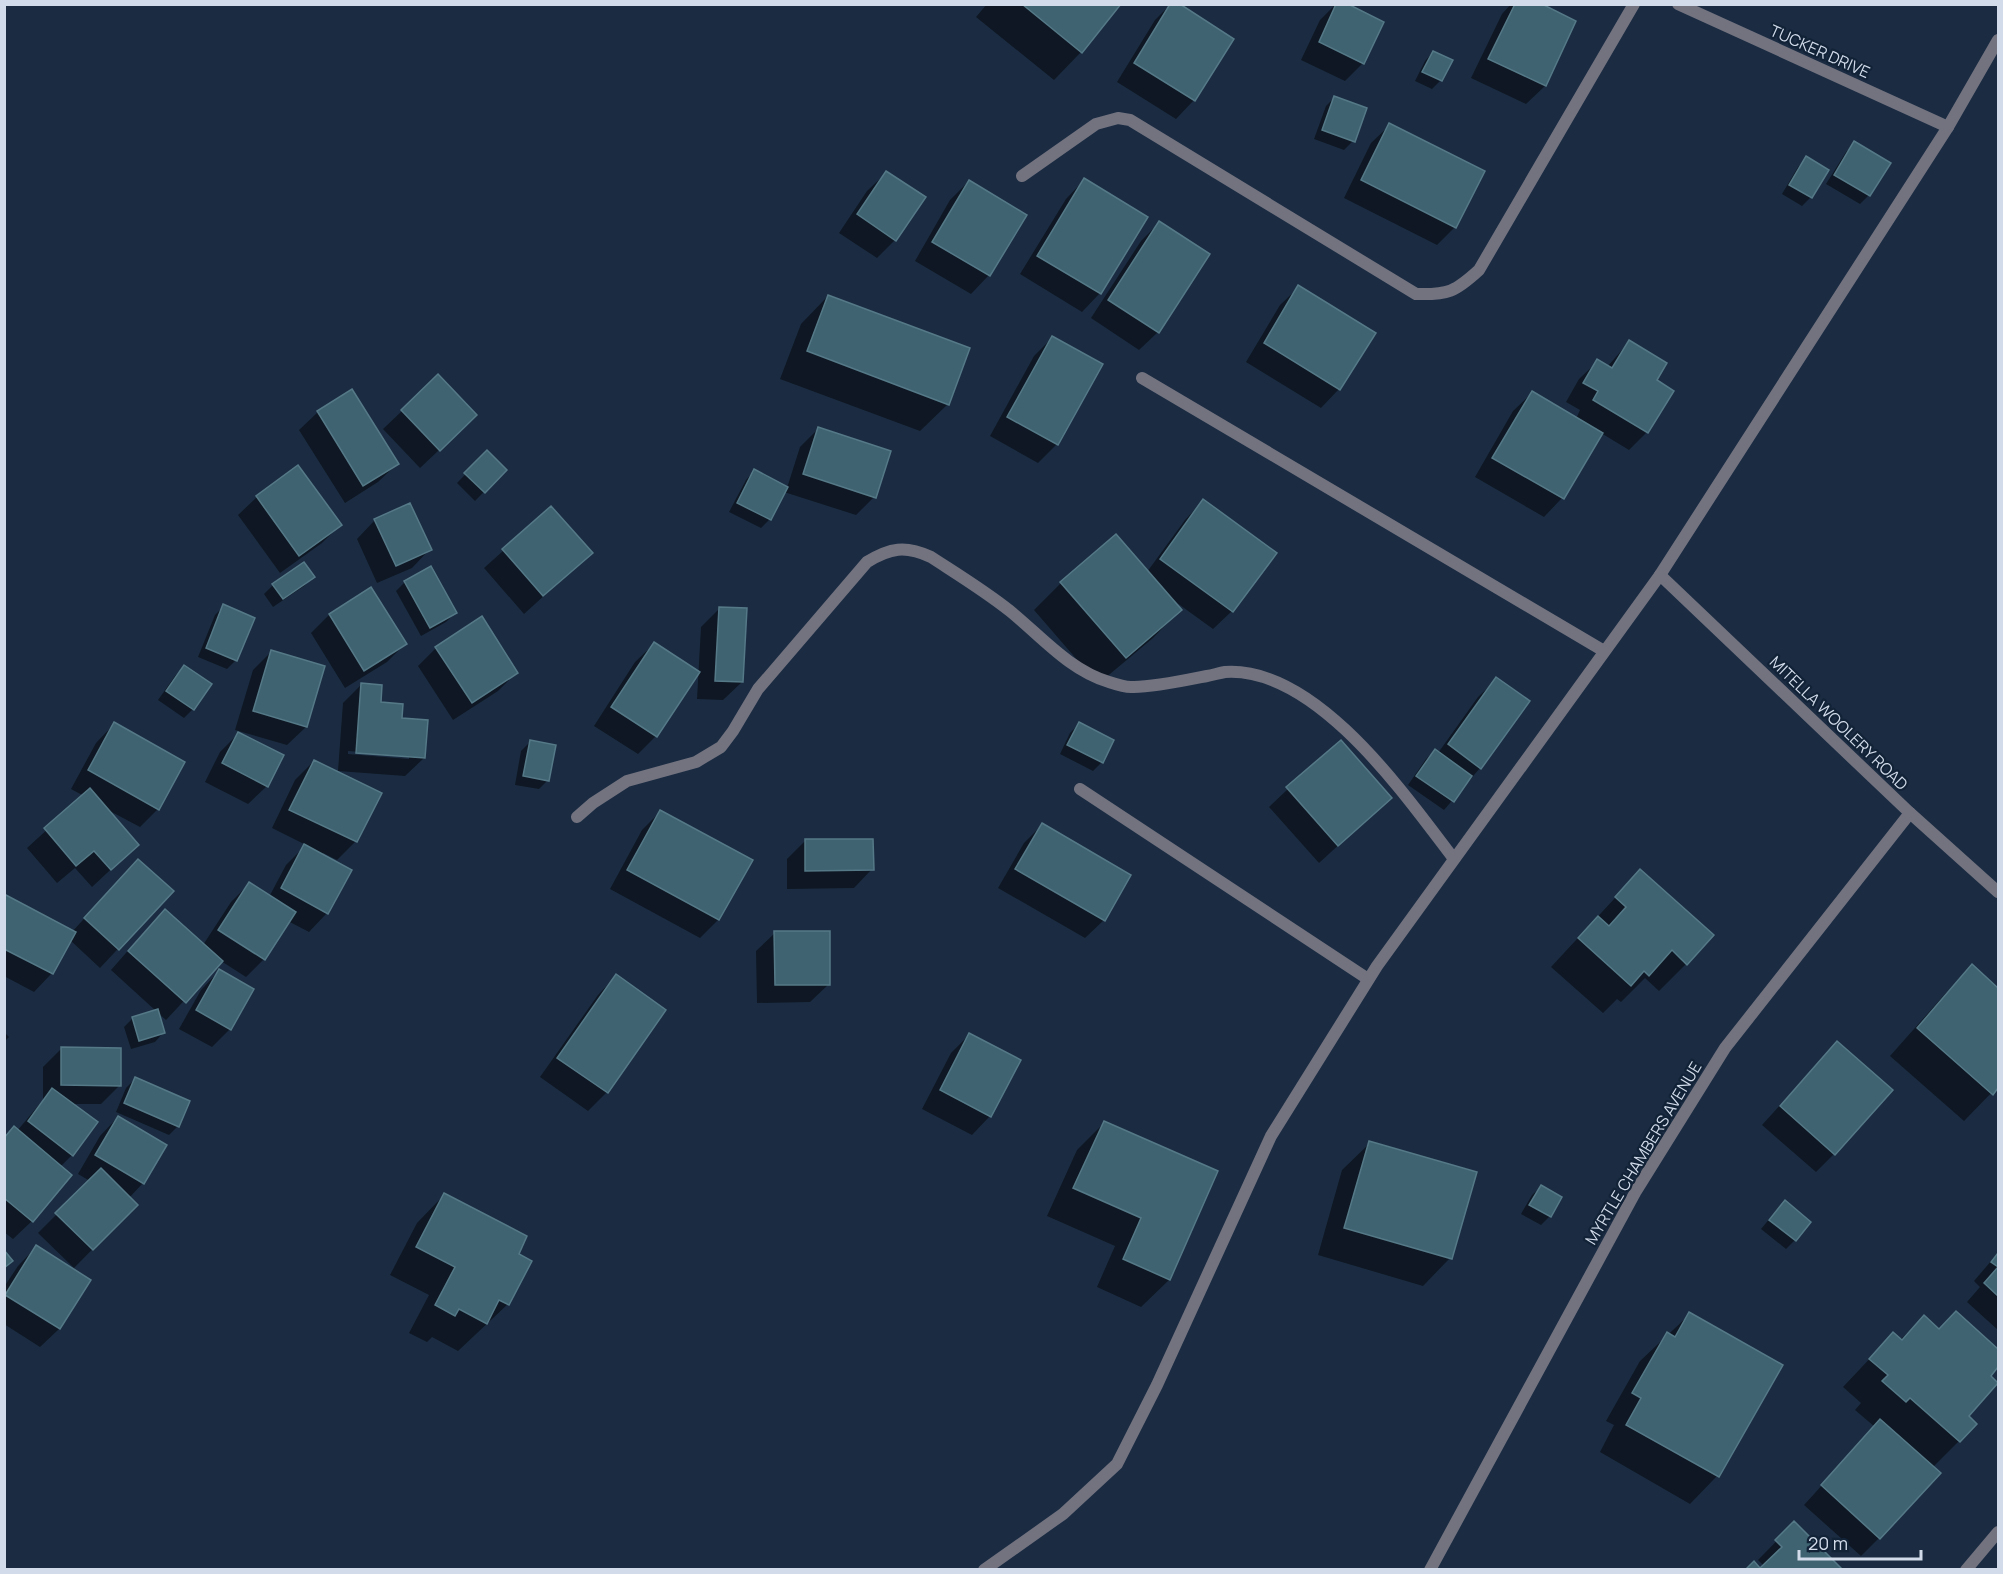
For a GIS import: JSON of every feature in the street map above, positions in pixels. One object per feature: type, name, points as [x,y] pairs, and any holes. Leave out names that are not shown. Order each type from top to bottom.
[{"type":"street","points":[[1022,176],[1096,124],[1118,118],[1130,120],[1416,294],[1440,295],[1461,287],[1479,270],[1634,4]]},
{"type":"street","name":"TUCKER DRIVE","points":[[1678,4],[1948,127]]},
{"type":"street","points":[[984,1569],[1063,1514],[1117,1464],[1157,1385],[1271,1136],[1368,979],[1660,575],[1948,127],[1998,40]]},
{"type":"street","points":[[1142,378],[1604,651]]},
{"type":"street","points":[[577,817],[593,802],[627,780],[696,762],[721,747],[733,732],[758,689],[867,562],[884,551],[905,548],[918,551],[940,563],[1009,610],[1083,671],[1107,682],[1130,687],[1225,672],[1250,674],[1304,696],[1388,774],[1454,859]]},
{"type":"street","name":"MITELLA WOOLERY ROAD","points":[[1660,575],[1910,813],[1998,892]]},
{"type":"street","points":[[1080,789],[1368,979]]},
{"type":"street","name":"MYRTLE CHAMBERS AVENUE","points":[[1430,1569],[1636,1191],[1725,1048],[1910,813]]},
{"type":"street","points":[[1966,1569],[1998,1532]]},
{"type":"building","points":[[1022,4],[1121,4],[1082,53]]},
{"type":"building","points":[[1170,4],[1180,4],[1234,39],[1195,101],[1134,63]]},
{"type":"building","points":[[1336,4],[1348,4],[1384,22],[1364,64],[1319,42]]},
{"type":"building","points":[[1515,4],[1542,4],[1576,21],[1546,86],[1488,59]]},
{"type":"building","points":[[1433,51],[1453,60],[1442,81],[1422,72]]},
{"type":"building","points":[[1334,96],[1367,108],[1355,142],[1322,130]]},
{"type":"building","points":[[1389,123],[1485,171],[1456,228],[1361,180]]},
{"type":"building","points":[[1854,141],[1891,163],[1870,196],[1834,175]]},
{"type":"building","points":[[1806,156],[1829,170],[1812,198],[1789,185]]},
{"type":"building","points":[[886,171],[926,197],[896,241],[857,214]]},
{"type":"building","points":[[1084,178],[1148,217],[1101,294],[1037,256]]},
{"type":"building","points":[[969,180],[1027,215],[990,276],[932,242]]},
{"type":"building","points":[[1159,221],[1210,254],[1159,333],[1108,300]]},
{"type":"building","points":[[1298,285],[1376,333],[1340,390],[1264,343]]},
{"type":"building","points":[[828,295],[970,348],[949,405],[807,351]]},
{"type":"building","points":[[1052,336],[1103,364],[1058,445],[1007,417]]},
{"type":"building","points":[[1629,340],[1667,363],[1657,380],[1674,391],[1648,433],[1593,400],[1598,391],[1583,383],[1597,359],[1612,368]]},
{"type":"building","points":[[438,374],[477,415],[440,451],[401,410]]},
{"type":"building","points":[[352,389],[399,464],[363,486],[317,411]]},
{"type":"building","points":[[1532,391],[1603,433],[1564,499],[1492,458]]},
{"type":"building","points":[[818,427],[891,451],[876,498],[803,474]]},
{"type":"building","points":[[487,450],[507,470],[485,493],[464,473]]},
{"type":"building","points":[[298,465],[342,525],[299,556],[256,496]]},
{"type":"building","points":[[754,469],[788,487],[771,520],[737,503]]},
{"type":"building","points":[[1203,499],[1277,553],[1233,612],[1160,559]]},
{"type":"building","points":[[410,503],[432,550],[396,566],[374,519]]},
{"type":"building","points":[[551,506],[593,553],[543,596],[502,549]]},
{"type":"building","points":[[1116,534],[1182,610],[1126,658],[1060,582]]},
{"type":"building","points":[[304,562],[315,577],[283,599],[272,584]]},
{"type":"building","points":[[431,566],[457,613],[430,628],[404,581]]},
{"type":"building","points":[[371,587],[407,644],[364,671],[329,614]]},
{"type":"building","points":[[223,604],[255,618],[237,661],[206,648]]},
{"type":"building","points":[[719,607],[747,608],[743,682],[715,681]]},
{"type":"building","points":[[482,616],[518,673],[472,703],[435,647]]},
{"type":"building","points":[[654,642],[700,672],[657,737],[611,707]]},
{"type":"building","points":[[271,650],[325,666],[307,727],[253,711]]},
{"type":"building","points":[[184,665],[212,684],[194,710],[166,691]]},
{"type":"building","points":[[1496,677],[1530,701],[1481,769],[1448,744]]},
{"type":"building","points":[[361,683],[382,685],[381,702],[403,704],[402,718],[428,720],[425,758],[356,753]]},
{"type":"building","points":[[114,722],[185,762],[159,810],[88,770]]},
{"type":"building","points":[[1079,722],[1114,740],[1103,763],[1067,745]]},
{"type":"building","points":[[238,732],[284,755],[268,787],[222,763]]},
{"type":"building","points":[[530,740],[556,745],[549,781],[523,776]]},
{"type":"building","points":[[1341,740],[1392,798],[1338,846],[1286,787]]},
{"type":"building","points":[[1435,749],[1472,776],[1454,802],[1416,776]]},
{"type":"building","points":[[314,760],[382,793],[357,842],[289,810]]},
{"type":"building","points":[[90,788],[139,845],[111,870],[94,851],[76,866],[44,828]]},
{"type":"building","points":[[660,810],[753,860],[719,920],[627,870]]},
{"type":"building","points":[[1042,823],[1131,875],[1105,921],[1015,869]]},
{"type":"building","points":[[805,839],[873,839],[874,870],[805,871]]},
{"type":"building","points":[[304,844],[352,870],[328,914],[281,888]]},
{"type":"building","points":[[138,859],[174,891],[119,950],[84,918]]},
{"type":"building","points":[[1640,869],[1714,935],[1687,965],[1672,950],[1649,976],[1644,971],[1631,986],[1578,938],[1598,916],[1609,926],[1626,907],[1615,897]]},
{"type":"building","points":[[249,882],[296,912],[265,960],[218,930]]},
{"type":"building","points":[[4,894],[76,932],[53,974],[4,949]]},
{"type":"building","points":[[165,909],[223,961],[186,1003],[128,951]]},
{"type":"building","points":[[774,931],[830,931],[830,985],[775,985]]},
{"type":"building","points":[[1972,964],[1998,988],[1998,1088],[1993,1095],[1917,1028]]},
{"type":"building","points":[[219,969],[254,989],[231,1030],[196,1010]]},
{"type":"building","points":[[616,974],[666,1010],[608,1093],[557,1058]]},
{"type":"building","points":[[158,1009],[165,1033],[139,1041],[132,1017]]},
{"type":"building","points":[[969,1033],[1021,1060],[991,1117],[940,1090]]},
{"type":"building","points":[[1837,1041],[1893,1090],[1835,1155],[1780,1106]]},
{"type":"building","points":[[61,1047],[121,1048],[121,1086],[61,1085]]},
{"type":"building","points":[[135,1077],[190,1101],[179,1127],[124,1103]]},
{"type":"building","points":[[52,1088],[98,1122],[73,1156],[28,1121]]},
{"type":"building","points":[[118,1116],[167,1145],[144,1184],[95,1155]]},
{"type":"building","points":[[1104,1121],[1218,1171],[1170,1280],[1123,1259],[1141,1218],[1073,1188]]},
{"type":"building","points":[[14,1126],[72,1175],[33,1222],[4,1198],[4,1138]]},
{"type":"building","points":[[1369,1141],[1477,1172],[1452,1259],[1344,1228]]},
{"type":"building","points":[[101,1168],[138,1205],[93,1250],[55,1213]]},
{"type":"building","points":[[1541,1185],[1562,1197],[1551,1217],[1529,1205]]},
{"type":"building","points":[[444,1193],[527,1236],[519,1254],[532,1261],[509,1305],[499,1300],[487,1324],[459,1309],[455,1316],[435,1305],[455,1267],[416,1247]]},
{"type":"building","points":[[1785,1200],[1811,1222],[1796,1241],[1769,1220]]},
{"type":"building","points":[[36,1245],[91,1280],[60,1329],[5,1295]]},
{"type":"building","points":[[4,1250],[13,1261],[4,1268]]},
{"type":"building","points":[[1998,1253],[1998,1267],[1991,1262]]},
{"type":"building","points":[[1998,1267],[1998,1296],[1984,1283]]},
{"type":"building","points":[[1956,1311],[1998,1349],[1998,1367],[1991,1376],[1998,1383],[1969,1416],[1977,1424],[1960,1442],[1910,1398],[1906,1402],[1882,1381],[1888,1375],[1869,1359],[1893,1332],[1902,1340],[1924,1315],[1939,1329]]},
{"type":"building","points":[[1689,1312],[1783,1365],[1719,1477],[1626,1425],[1641,1398],[1632,1393],[1667,1332],[1675,1337]]},
{"type":"building","points":[[1880,1419],[1941,1473],[1880,1539],[1821,1485]]},
{"type":"building","points":[[1794,1521],[1843,1570],[1745,1570],[1754,1561],[1760,1568],[1782,1547],[1775,1540]]}]
